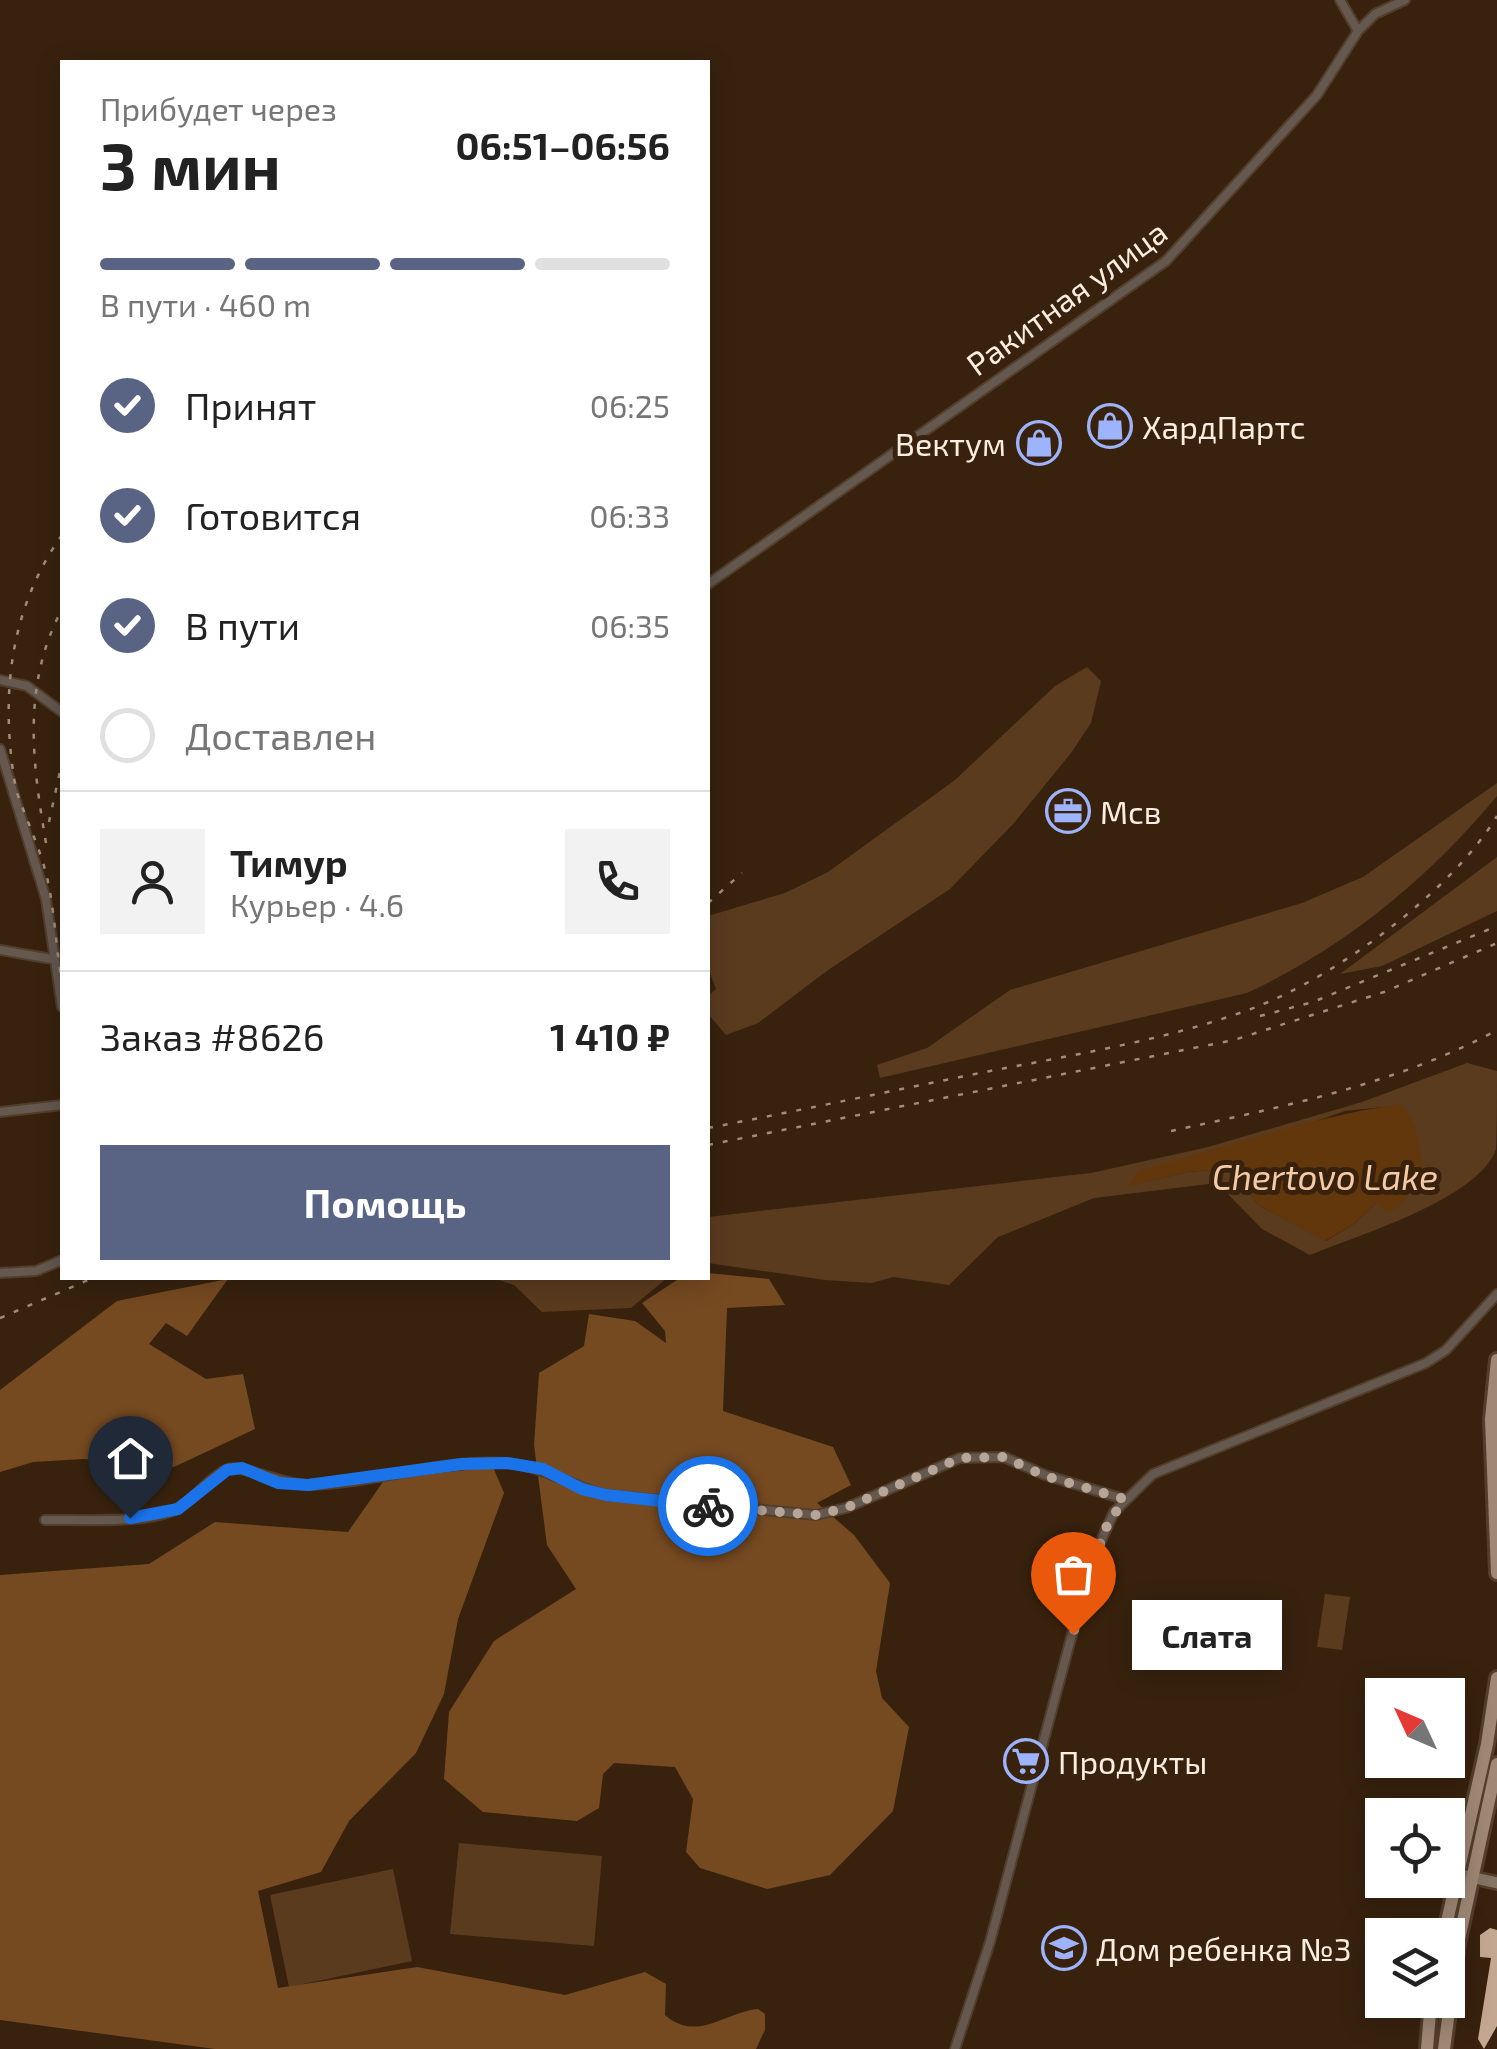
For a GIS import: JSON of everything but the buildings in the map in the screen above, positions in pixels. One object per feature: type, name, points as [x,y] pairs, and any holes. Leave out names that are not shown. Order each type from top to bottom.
[{"type":"main road","points":[[1497,1360],[1491,1419],[1497,1573]]},
{"type":"main road","points":[[1465,1835],[1497,1678]]},
{"type":"main road","points":[[1444,2049],[1497,1764]]},
{"type":"main road","points":[[1426,2049],[1429,2018]]},
{"type":"street","points":[[1340,0],[1358,31]]},
{"type":"street","name":"Ракитная улица","points":[[710,583],[1166,261],[1318,96],[1358,31],[1375,14],[1405,0]]},
{"type":"street","points":[[0,680],[27,686],[60,711]]},
{"type":"street","points":[[0,749],[46,899],[60,997]]},
{"type":"street","points":[[0,950],[52,959]]},
{"type":"street","points":[[0,1112],[60,1105]]},
{"type":"street","points":[[0,1272],[36,1271],[60,1261]]},
{"type":"street","points":[[955,2049],[990,1942],[1092,1564],[1104,1531],[1124,1499],[1153,1474],[1178,1460],[1426,1363],[1446,1350],[1497,1294]]},
{"type":"street","points":[[45,1520],[130,1518],[178,1509],[227,1470],[242,1468],[278,1483],[308,1485],[462,1464],[507,1463],[543,1469],[582,1489],[606,1495],[816,1515],[846,1508],[960,1458],[1004,1457],[1045,1476],[1124,1499]]},
{"type":"street","points":[[1465,1876],[1497,1883]]},
{"type":"shaded area","points":[[1087,667],[1101,681],[1091,723],[1014,823],[950,889],[828,970],[758,1023],[726,1035],[710,1016],[710,994],[716,989],[710,973],[710,915],[785,893],[828,872],[955,780],[1055,686]]},
{"type":"shaded area","points":[[1497,783],[1497,796],[1413,883],[1351,933],[1247,993],[880,1078],[877,1065],[927,1048],[1010,990],[1302,903],[1363,877]]},
{"type":"shaded area","points":[[1497,857],[1497,911],[1382,966],[1340,974]]},
{"type":"shaded area","points":[[1467,1063],[1497,1071],[1496,1149],[1485,1167],[1442,1200],[1310,1255],[1262,1229],[1217,1183],[1094,1198],[998,1237],[949,1285],[893,1277],[872,1283],[825,1280],[710,1263],[710,1217],[1091,1173],[1208,1147],[1362,1102]],"holes":[[[1402,1105],[1376,1203],[1355,1223],[1326,1241],[1258,1205],[1235,1168],[1187,1172],[1129,1186],[1345,1111]]]},
{"type":"shaded area","points":[[710,1273],[769,1279],[785,1305],[727,1308],[723,1411],[833,1447],[851,1485],[817,1503],[854,1535],[890,1583],[876,1671],[882,1698],[909,1727],[893,1811],[830,1875],[767,1889],[700,1868],[686,1852],[693,1799],[675,1767],[614,1763],[603,1774],[599,1808],[577,1821],[483,1812],[444,1779],[449,1712],[494,1641],[576,1589],[547,1545],[534,1445],[539,1373],[584,1346],[589,1314],[635,1321],[666,1343],[665,1331],[642,1303],[677,1280],[710,1280]]},
{"type":"shaded area","points":[[227,1280],[187,1336],[166,1323],[149,1344],[206,1379],[243,1374],[255,1429],[174,1467],[83,1459],[33,1462],[0,1472],[0,1390],[117,1301]]},
{"type":"shaded area","points":[[499,1280],[665,1280],[631,1308],[542,1312],[514,1285]]},
{"type":"shaded area","points":[[493,1467],[504,1493],[458,1619],[444,1694],[416,1753],[349,1821],[321,1872],[258,1891],[278,1988],[417,1967],[565,1995],[645,1972],[666,1984],[665,2015],[677,2023],[700,2026],[758,2009],[765,2014],[765,2030],[756,2049],[215,2049],[0,2020],[0,1575],[149,1564],[215,1522],[348,1532],[385,1479]]},
{"type":"shaded area","points":[[1325,1594],[1350,1597],[1342,1650],[1317,1647]]},
{"type":"shaded area","points":[[459,1843],[602,1856],[594,1946],[450,1934]]},
{"type":"shaded area","points":[[393,1869],[412,1961],[289,1987],[270,1895]]},
{"type":"water","name":"Chertovo Lake","points":[[1402,1104],[1415,1126],[1423,1169],[1402,1204],[1388,1213],[1376,1203],[1355,1223],[1325,1241],[1258,1205],[1235,1168],[1187,1172],[1127,1187],[1140,1170],[1303,1124]]},
{"type":"railway","points":[[60,538],[44,564],[19,625],[9,690],[16,790],[47,877],[60,968]]},
{"type":"railway","points":[[46,843],[34,724],[41,666],[60,613]]},
{"type":"railway","points":[[49,822],[60,771]]},
{"type":"railway","points":[[710,1128],[1124,1045],[1256,1007],[1322,975],[1390,928],[1452,873],[1497,816]]},
{"type":"railway","points":[[710,901],[742,873]]},
{"type":"railway","points":[[1260,1016],[1313,1002],[1497,926]]},
{"type":"railway","points":[[710,1145],[1234,1040],[1384,992],[1497,943]]},
{"type":"railway","points":[[1171,1131],[1296,1103],[1379,1079],[1497,1030]]},
{"type":"railway","points":[[0,1318],[88,1280]]},
{"type":"way so far","points":[[708,1506],[816,1515],[846,1508],[960,1458],[1004,1457],[1025,1464],[1045,1476],[1124,1499],[1104,1531],[1073,1634]]},
{"type":"place","name":"ХардПартс","points":[[1110,426]]},
{"type":"place","name":"Вектум","points":[[1039,443]]},
{"type":"place","name":"Мсв","points":[[1068,811]]},
{"type":"place","name":"Слата","points":[[1073,1634]]},
{"type":"place","name":"Продукты","points":[[1026,1761]]},
{"type":"place","name":"Дом ребенка №3","points":[[1064,1948]]},
{"type":"route","points":[[130,1518],[178,1509],[227,1470],[242,1468],[278,1483],[308,1485],[462,1464],[507,1463],[543,1469],[582,1489],[606,1495],[708,1506]]}]
